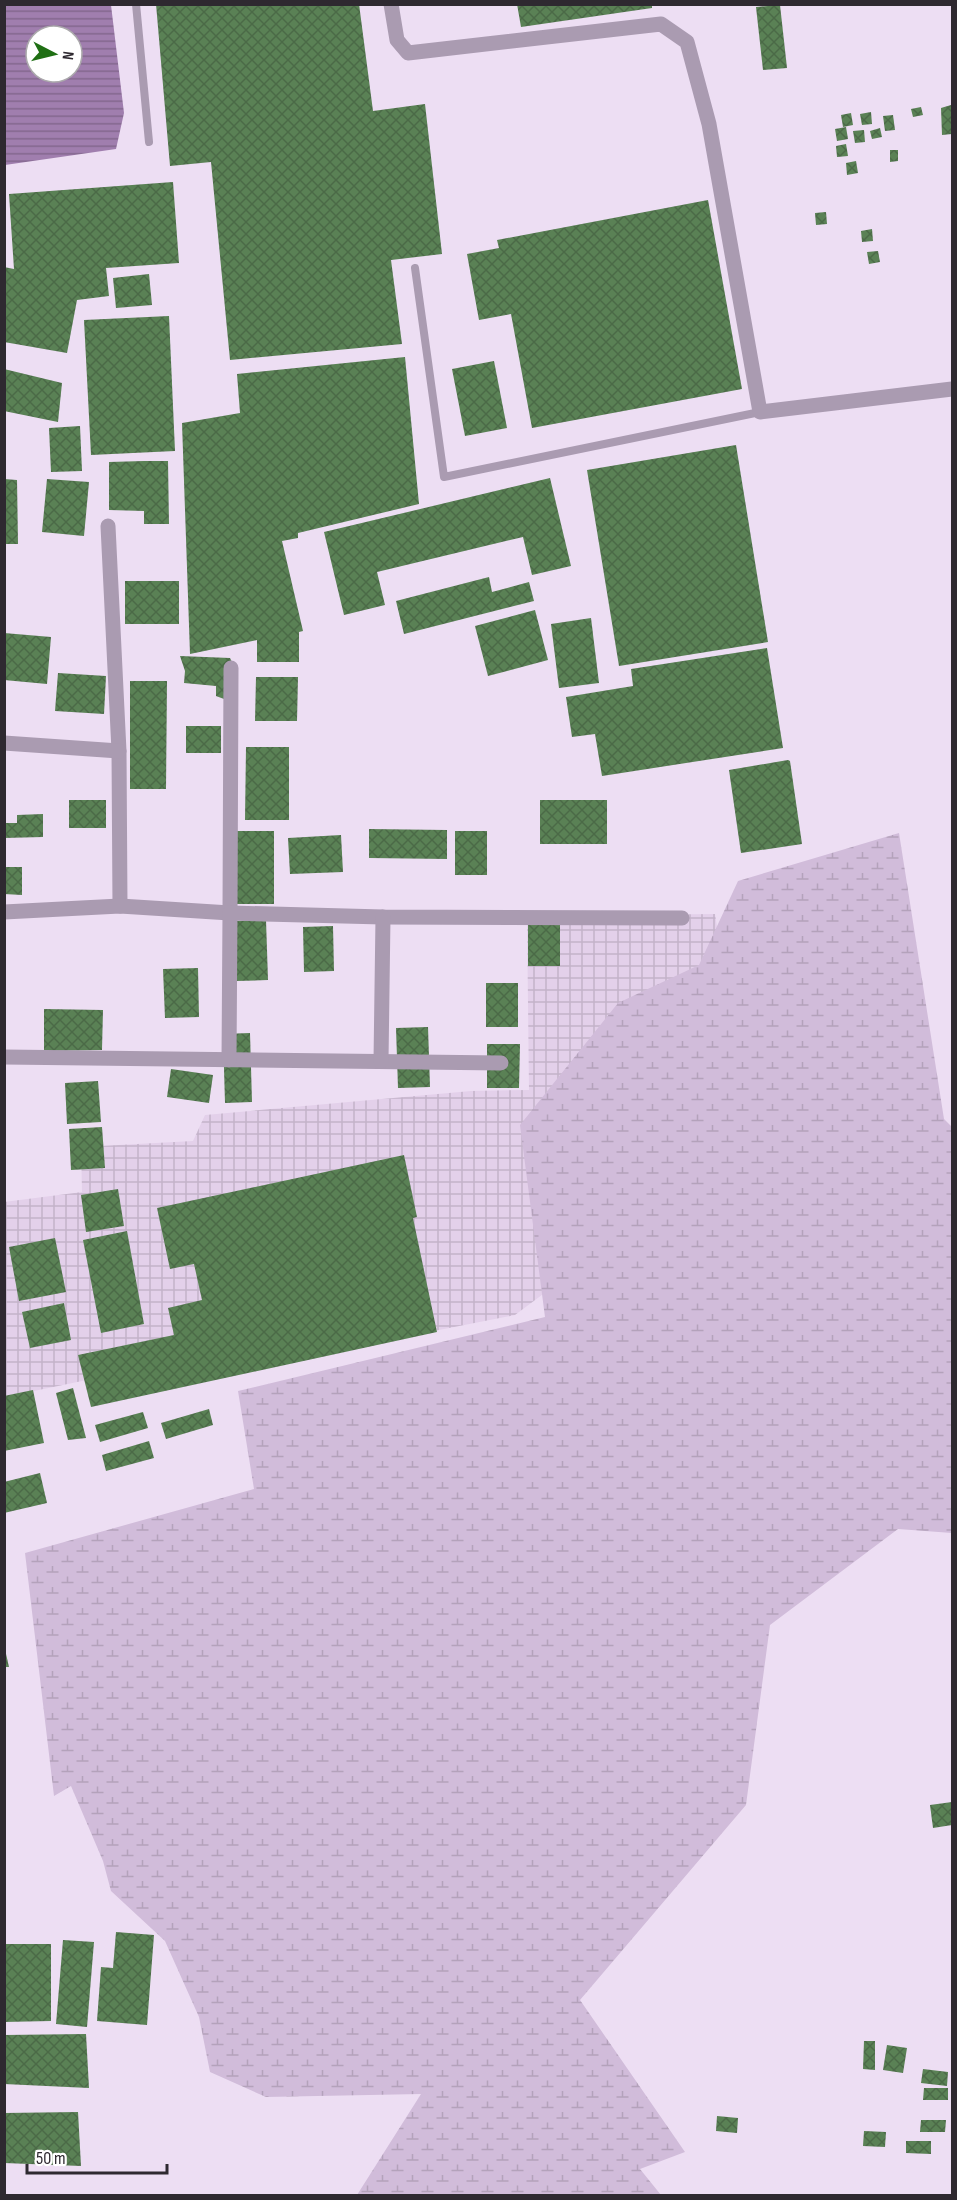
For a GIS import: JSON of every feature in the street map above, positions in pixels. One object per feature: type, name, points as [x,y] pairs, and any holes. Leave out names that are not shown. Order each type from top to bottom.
[{"type":"street","points":[[391,4],[397,40],[408,53],[660,24],[687,42],[709,124],[760,412],[952,389]]},
{"type":"street","points":[[108,526],[119,751],[120,906]]},
{"type":"street","points":[[229,1060],[231,668]]},
{"type":"street","points":[[4,743],[119,751]]},
{"type":"street","points":[[4,912],[120,906],[230,913],[383,917],[682,918]]},
{"type":"street","points":[[381,1061],[383,917]]},
{"type":"street","points":[[4,1057],[501,1063]]},
{"type":"lane","points":[[136,4],[149,142]]},
{"type":"lane","points":[[415,268],[444,477],[760,412]]},
{"type":"shaded area","points":[[4,5],[111,5],[124,113],[116,149],[5,165]]},
{"type":"shaded area","points":[[715,914],[730,1012],[715,1166],[515,1315],[252,1367],[246,1347],[5,1397],[4,1202],[82,1192],[81,1147],[193,1141],[205,1115],[471,1091],[529,1090],[527,916]]},
{"type":"green space","points":[[899,833],[944,1119],[952,1127],[952,1533],[898,1529],[770,1625],[746,1805],[580,2000],[685,2152],[640,2169],[661,2195],[357,2195],[421,2094],[266,2097],[210,2072],[199,2017],[165,1941],[111,1891],[103,1861],[71,1786],[54,1796],[25,1553],[254,1489],[238,1391],[545,1317],[520,1125],[618,1003],[699,965],[738,881]]},
{"type":"building","points":[[156,4],[359,4],[373,111],[425,104],[442,254],[391,260],[402,344],[230,360],[211,162],[170,166]]},
{"type":"building","points":[[517,4],[652,4],[652,8],[521,27]]},
{"type":"building","points":[[780,5],[787,68],[763,70],[756,7]]},
{"type":"building","points":[[951,105],[952,134],[942,135],[941,108]]},
{"type":"building","points":[[921,107],[923,115],[913,117],[911,109]]},
{"type":"building","points":[[871,112],[872,124],[862,125],[860,114]]},
{"type":"building","points":[[851,113],[853,125],[843,127],[841,115]]},
{"type":"building","points":[[893,115],[895,130],[885,131],[883,116]]},
{"type":"building","points":[[846,127],[848,139],[837,141],[835,129]]},
{"type":"building","points":[[880,128],[882,137],[872,139],[870,131]]},
{"type":"building","points":[[864,130],[865,142],[855,143],[853,131]]},
{"type":"building","points":[[846,144],[848,156],[837,157],[836,146]]},
{"type":"building","points":[[890,150],[898,150],[898,161],[890,162]]},
{"type":"building","points":[[856,161],[858,173],[847,175],[846,163]]},
{"type":"building","points":[[173,182],[179,263],[106,268],[109,296],[77,300],[67,353],[4,342],[4,267],[14,269],[9,194]]},
{"type":"building","points":[[708,200],[742,389],[532,428],[511,314],[479,320],[467,254],[499,248],[497,240]]},
{"type":"building","points":[[826,212],[827,224],[816,225],[815,213]]},
{"type":"building","points":[[872,229],[873,241],[862,242],[861,231]]},
{"type":"building","points":[[878,251],[880,262],[869,264],[867,252]]},
{"type":"building","points":[[149,274],[152,305],[116,308],[113,278]]},
{"type":"building","points":[[169,316],[175,451],[91,455],[84,320]]},
{"type":"building","points":[[405,357],[419,504],[298,533],[298,538],[282,541],[303,631],[299,632],[299,662],[257,662],[257,640],[190,654],[182,423],[240,413],[237,374]]},
{"type":"building","points":[[494,361],[507,428],[465,436],[452,369]]},
{"type":"building","points":[[4,369],[62,383],[58,422],[4,411]]},
{"type":"building","points":[[80,426],[82,471],[51,472],[49,428]]},
{"type":"building","points":[[736,445],[768,642],[619,666],[587,470]]},
{"type":"building","points":[[168,461],[169,524],[144,524],[144,511],[109,510],[109,462]]},
{"type":"building","points":[[550,478],[571,566],[532,575],[523,537],[377,572],[385,605],[344,615],[324,532]]},
{"type":"building","points":[[4,479],[17,480],[18,544],[4,544]]},
{"type":"building","points":[[47,479],[89,482],[84,536],[42,532]]},
{"type":"building","points":[[489,577],[492,592],[529,582],[534,601],[404,634],[396,601]]},
{"type":"building","points":[[125,581],[179,581],[179,624],[125,624]]},
{"type":"building","points":[[535,610],[548,660],[488,676],[475,626]]},
{"type":"building","points":[[591,618],[599,683],[559,688],[551,624]]},
{"type":"building","points":[[4,633],[51,637],[47,684],[4,680]]},
{"type":"building","points":[[767,648],[783,748],[602,776],[595,734],[572,737],[566,697],[633,686],[631,669]]},
{"type":"building","points":[[180,656],[230,658],[237,672],[224,699],[216,696],[216,686],[184,683],[185,671]]},
{"type":"building","points":[[58,673],[106,676],[104,714],[55,711]]},
{"type":"building","points":[[256,677],[298,677],[297,721],[255,721]]},
{"type":"building","points":[[130,681],[167,681],[166,789],[130,789]]},
{"type":"building","points":[[186,726],[221,726],[221,753],[186,753]]},
{"type":"building","points":[[246,747],[289,747],[289,820],[245,820]]},
{"type":"building","points":[[790,761],[802,844],[741,853],[729,770]]},
{"type":"building","points":[[69,800],[106,800],[106,828],[69,828]]},
{"type":"building","points":[[540,800],[607,800],[607,844],[540,844]]},
{"type":"building","points":[[43,814],[43,837],[4,838],[4,823],[17,823],[17,815]]},
{"type":"building","points":[[369,829],[447,830],[447,859],[369,858]]},
{"type":"building","points":[[231,831],[274,831],[274,904],[231,904]]},
{"type":"building","points":[[455,831],[487,831],[487,875],[455,875]]},
{"type":"building","points":[[341,835],[343,872],[290,874],[288,838]]},
{"type":"building","points":[[4,867],[22,867],[22,895],[4,894]]},
{"type":"building","points":[[266,920],[268,980],[236,981],[234,921]]},
{"type":"building","points":[[528,922],[560,922],[560,966],[528,966]]},
{"type":"building","points":[[333,926],[334,971],[304,972],[303,927]]},
{"type":"building","points":[[198,968],[199,1017],[165,1018],[163,969]]},
{"type":"building","points":[[486,983],[518,983],[518,1027],[486,1027]]},
{"type":"building","points":[[44,1009],[103,1010],[102,1050],[44,1051]]},
{"type":"building","points":[[428,1027],[430,1087],[398,1088],[396,1028]]},
{"type":"building","points":[[250,1033],[252,1102],[225,1103],[223,1034]]},
{"type":"building","points":[[487,1044],[520,1044],[519,1088],[487,1088]]},
{"type":"building","points":[[171,1069],[213,1075],[209,1103],[167,1097]]},
{"type":"building","points":[[98,1081],[101,1122],[67,1124],[65,1083]]},
{"type":"building","points":[[102,1127],[105,1168],[71,1170],[69,1129]]},
{"type":"building","points":[[404,1155],[417,1217],[413,1218],[437,1332],[91,1407],[78,1355],[174,1335],[168,1308],[202,1300],[194,1264],[170,1269],[157,1208]]},
{"type":"building","points":[[118,1189],[124,1226],[86,1232],[81,1195]]},
{"type":"building","points":[[127,1231],[144,1324],[101,1333],[83,1240]]},
{"type":"building","points":[[55,1238],[66,1292],[19,1301],[9,1247]]},
{"type":"building","points":[[64,1303],[71,1340],[30,1348],[22,1312]]},
{"type":"building","points":[[73,1388],[86,1438],[68,1440],[56,1393]]},
{"type":"building","points":[[33,1390],[44,1443],[4,1451],[4,1396]]},
{"type":"building","points":[[209,1409],[213,1425],[166,1439],[161,1423]]},
{"type":"building","points":[[143,1412],[148,1428],[100,1442],[95,1425]]},
{"type":"building","points":[[149,1441],[154,1458],[106,1471],[102,1455]]},
{"type":"building","points":[[40,1473],[47,1503],[4,1513],[4,1482]]},
{"type":"building","points":[[4,1645],[9,1667],[4,1667]]},
{"type":"building","points":[[952,1802],[952,1825],[933,1828],[930,1805]]},
{"type":"building","points":[[116,1932],[154,1935],[147,2025],[97,2021],[101,1967],[113,1968]]},
{"type":"building","points":[[63,1940],[94,1942],[87,2027],[56,2024]]},
{"type":"building","points":[[4,1944],[51,1944],[51,2021],[4,2022]]},
{"type":"building","points":[[86,2034],[89,2088],[4,2084],[4,2035]]},
{"type":"building","points":[[864,2041],[875,2041],[875,2070],[863,2069]]},
{"type":"building","points":[[887,2045],[907,2048],[903,2073],[883,2070]]},
{"type":"building","points":[[923,2069],[948,2072],[947,2086],[921,2083]]},
{"type":"building","points":[[924,2088],[948,2088],[948,2100],[923,2100]]},
{"type":"building","points":[[78,2112],[81,2166],[4,2163],[4,2113]]},
{"type":"building","points":[[717,2116],[738,2118],[737,2133],[716,2131]]},
{"type":"building","points":[[921,2120],[946,2120],[945,2132],[920,2132]]},
{"type":"building","points":[[864,2131],[886,2132],[885,2147],[863,2146]]},
{"type":"building","points":[[906,2141],[931,2141],[931,2154],[906,2153]]}]
